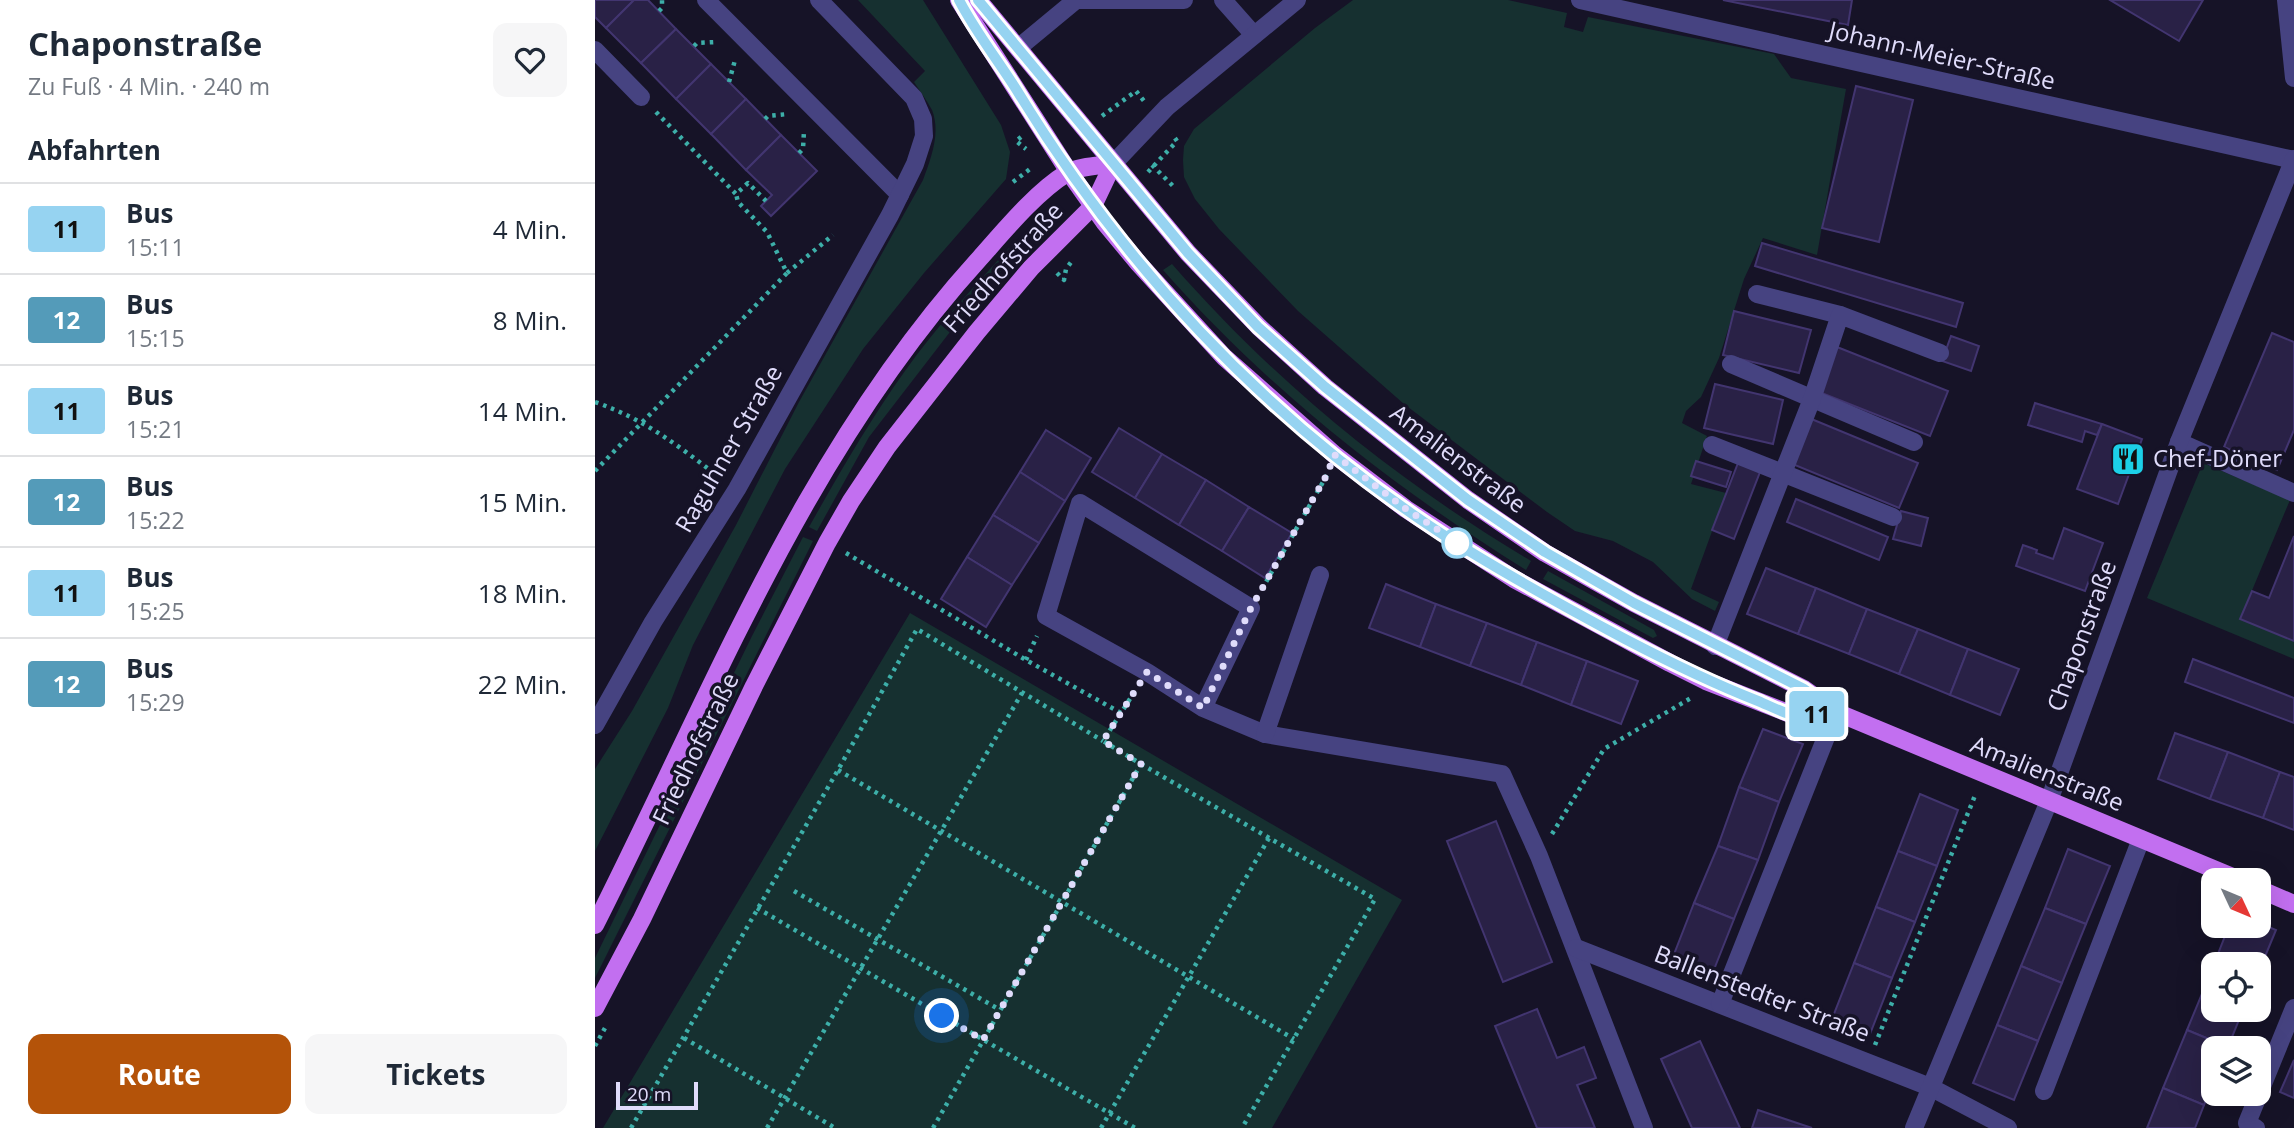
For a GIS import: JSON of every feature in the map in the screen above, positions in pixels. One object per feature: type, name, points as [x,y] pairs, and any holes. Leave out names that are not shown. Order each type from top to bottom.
[{"type":"main road","points":[[959,0],[1069,172]]},
{"type":"main road","points":[[978,0],[1113,164]]},
{"type":"main road","name":"Friedhofstraße","points":[[595,925],[759,588],[818,478],[901,352],[953,287],[1020,215],[1069,172],[1113,164]]},
{"type":"main road","name":"Friedhofstraße","points":[[595,1009],[642,919],[754,686],[827,542],[851,501],[887,447],[977,332],[1031,268],[1093,206],[1113,164]]},
{"type":"main road","name":"Amalienstraße","points":[[1113,164],[1188,253],[1258,327],[1389,439],[1468,500],[1545,552],[1715,646],[1804,689],[1836,712],[2211,868]]},
{"type":"main road","name":"Amalienstraße","points":[[1069,172],[1142,268],[1196,329],[1261,392],[1335,455],[1406,509],[1514,579],[1706,681],[1798,716],[1836,712]]},
{"type":"main road","points":[[2271,894],[2294,904]]},
{"type":"street","points":[[706,0],[900,195]]},
{"type":"street","name":"Raguhner Straße","points":[[595,725],[653,622],[737,489],[900,195],[924,136],[923,119],[914,98],[819,0]]},
{"type":"street","points":[[1018,48],[1076,1],[1184,0]]},
{"type":"street","points":[[1223,0],[1254,35]]},
{"type":"street","points":[[1113,164],[1162,111],[1297,0]]},
{"type":"street","name":"Johann-Meier-Straße","points":[[1580,0],[2294,160]]},
{"type":"street","points":[[2285,0],[2294,78]]},
{"type":"street","points":[[595,50],[641,97]]},
{"type":"street","name":"Chaponstraße","points":[[1914,1128],[2049,801],[2179,442],[2294,160]]},
{"type":"street","points":[[1756,294],[1840,315],[1940,353]]},
{"type":"street","points":[[1715,646],[1812,400],[1840,315]]},
{"type":"street","points":[[1731,364],[1914,442]]},
{"type":"street","points":[[2179,442],[2294,493]]},
{"type":"street","points":[[1712,445],[1893,517]]},
{"type":"street","points":[[1203,708],[1251,608],[1080,503],[1047,616],[1147,672],[1203,708],[1265,734],[1501,774],[1539,856],[1644,1128]]},
{"type":"street","points":[[1265,734],[1320,575]]},
{"type":"street","points":[[1720,1004],[1836,712]]},
{"type":"street","points":[[2044,1091],[2141,839]]},
{"type":"street","name":"Ballenstedter Straße","points":[[1576,948],[1930,1087],[2008,1128]]},
{"type":"street","points":[[2256,1128],[2247,1123],[2294,1008]]},
{"type":"path","points":[[659,11],[662,8],[662,0]]},
{"type":"path","points":[[694,46],[711,42]]},
{"type":"path","points":[[729,82],[734,68]]},
{"type":"path","points":[[641,97],[736,194],[738,202],[767,232],[786,273]]},
{"type":"path","points":[[765,119],[768,116],[780,115]]},
{"type":"path","points":[[799,153],[803,149],[804,137]]},
{"type":"path","points":[[736,194],[748,183],[766,201]]},
{"type":"path","points":[[595,471],[786,273],[832,235]]},
{"type":"path","points":[[595,402],[627,414],[666,437],[737,489]]},
{"type":"path","points":[[1251,608],[1325,478],[1335,455]]},
{"type":"path","points":[[847,554],[1121,713]]},
{"type":"path","points":[[631,1128],[917,628],[1141,764],[1375,899],[1242,1128]]},
{"type":"path","points":[[1103,741],[1147,672]]},
{"type":"path","points":[[767,1128],[1022,693]]},
{"type":"path","points":[[1539,856],[1604,749],[1688,702],[1696,693]]},
{"type":"path","points":[[933,1128],[1141,764]]},
{"type":"path","points":[[838,770],[1294,1039]]},
{"type":"path","points":[[1868,1062],[1983,775]]},
{"type":"path","points":[[1101,1128],[1269,838]]},
{"type":"path","points":[[794,891],[1000,1010]]},
{"type":"path","points":[[757,908],[1135,1128]]},
{"type":"path","points":[[684,1038],[835,1128]]},
{"type":"green space","points":[[858,0],[923,0],[1001,125],[1010,152],[1006,179],[924,273],[863,349],[785,469],[693,645],[668,708],[595,851],[595,769],[632,711],[736,525],[799,402],[923,180],[929,163],[934,145],[935,119],[914,82],[925,71]]},
{"type":"green space","points":[[1353,0],[1508,0],[1567,13],[1564,27],[1583,32],[1588,17],[1774,54],[1791,78],[1846,89],[1817,255],[1763,238],[1744,279],[1719,358],[1701,397],[1686,411],[1682,423],[1707,436],[1691,484],[1726,493],[1691,589],[1719,602],[1715,611],[1692,599],[1653,562],[1613,541],[1575,531],[1404,404],[1298,311],[1219,229],[1195,199],[1184,177],[1183,160],[1184,146],[1194,129],[1315,28]]},
{"type":"green space","points":[[1009,248],[1016,254],[963,315],[869,437],[817,531],[809,527],[867,428],[905,371],[942,323]]},
{"type":"green space","points":[[1172,264],[1253,350],[1339,427],[1432,497],[1531,561],[1526,570],[1380,470],[1288,395],[1203,314],[1163,270]]},
{"type":"green space","points":[[2203,463],[2290,500],[2240,619],[2294,641],[2294,659],[2147,598]]},
{"type":"green space","points":[[803,537],[813,541],[595,978],[595,958]]},
{"type":"green space","points":[[1548,571],[1654,630],[1657,636],[1653,638],[1543,579]]},
{"type":"green space","points":[[910,613],[1402,900],[1272,1128],[603,1128]]},
{"type":"building","points":[[595,0],[634,0],[606,28],[595,17]]},
{"type":"building","points":[[634,0],[648,0],[676,29],[641,63],[606,28]]},
{"type":"building","points":[[1723,0],[1852,0],[1848,25]]},
{"type":"building","points":[[2110,0],[2203,0],[2179,41]]},
{"type":"building","points":[[676,29],[711,64],[676,99],[641,63]]},
{"type":"building","points":[[711,64],[746,99],[711,134],[676,99]]},
{"type":"building","points":[[1856,86],[1913,100],[1879,242],[1822,228]]},
{"type":"building","points":[[746,99],[781,135],[746,170],[711,134]]},
{"type":"building","points":[[781,135],[817,171],[771,216],[761,206],[772,195],[746,170]]},
{"type":"building","points":[[1762,243],[1963,303],[1956,327],[1755,266]]},
{"type":"building","points":[[1734,311],[1811,330],[1799,373],[1723,355]]},
{"type":"building","points":[[2272,333],[2294,342],[2294,430],[2277,470],[2224,447]]},
{"type":"building","points":[[1951,336],[1979,346],[1971,371],[1942,361]]},
{"type":"building","points":[[1837,347],[1948,391],[1930,436],[1819,392]]},
{"type":"building","points":[[1715,384],[1783,400],[1773,444],[1704,428]]},
{"type":"building","points":[[2035,403],[2102,424],[2097,435],[2085,431],[2082,442],[2028,425]]},
{"type":"building","points":[[1809,418],[1918,463],[1899,508],[1790,463]]},
{"type":"building","points":[[2102,424],[2142,439],[2118,504],[2077,489]]},
{"type":"building","points":[[1119,428],[1162,454],[1135,498],[1092,472]]},
{"type":"building","points":[[1046,430],[1091,458],[1065,501],[1020,472]]},
{"type":"building","points":[[1162,454],[1206,480],[1179,525],[1135,498]]},
{"type":"building","points":[[1696,461],[1731,472],[1726,487],[1691,476]]},
{"type":"building","points":[[1738,463],[1760,472],[1734,539],[1712,530]]},
{"type":"building","points":[[1020,472],[1065,501],[1039,543],[993,515]]},
{"type":"building","points":[[1206,480],[1249,507],[1222,551],[1179,525]]},
{"type":"building","points":[[1796,499],[1888,537],[1879,560],[1787,522]]},
{"type":"building","points":[[1249,507],[1292,533],[1265,578],[1222,551]]},
{"type":"building","points":[[1901,511],[1928,518],[1921,546],[1893,539]]},
{"type":"building","points":[[993,515],[1039,543],[1012,585],[967,557]]},
{"type":"building","points":[[2064,528],[2103,543],[2085,591],[2016,566],[2023,545],[2053,559]]},
{"type":"building","points":[[2294,536],[2294,641],[2240,619],[2252,591],[2269,598]]},
{"type":"building","points":[[967,557],[1012,585],[986,627],[941,599]]},
{"type":"building","points":[[1766,568],[1816,588],[1798,634],[1747,614]]},
{"type":"building","points":[[1386,584],[1436,604],[1420,647],[1369,628]]},
{"type":"building","points":[[1816,588],[1867,609],[1849,654],[1798,634]]},
{"type":"building","points":[[1436,604],[1487,623],[1470,666],[1420,647]]},
{"type":"building","points":[[1867,609],[1918,629],[1899,674],[1849,654]]},
{"type":"building","points":[[1487,623],[1537,642],[1521,685],[1470,666]]},
{"type":"building","points":[[1918,629],[1968,649],[1950,695],[1899,674]]},
{"type":"building","points":[[1537,642],[1587,661],[1571,705],[1521,685]]},
{"type":"building","points":[[1968,649],[2019,669],[2000,715],[1950,695]]},
{"type":"building","points":[[2193,659],[2294,698],[2294,723],[2185,682]]},
{"type":"building","points":[[1587,661],[1638,681],[1621,724],[1571,705]]},
{"type":"building","points":[[1763,729],[1803,744],[1779,802],[1739,787]]},
{"type":"building","points":[[2175,733],[2228,752],[2210,799],[2158,779]]},
{"type":"building","points":[[2228,752],[2280,772],[2263,818],[2210,799]]},
{"type":"building","points":[[2280,772],[2294,777],[2294,830],[2263,818]]},
{"type":"building","points":[[1739,787],[1779,802],[1758,860],[1718,846]]},
{"type":"building","points":[[1920,794],[1958,810],[1937,866],[1898,851]]},
{"type":"building","points":[[1496,821],[1552,962],[1503,982],[1447,841]]},
{"type":"building","points":[[1718,846],[1758,860],[1734,919],[1694,903]]},
{"type":"building","points":[[2068,849],[2110,866],[2086,924],[2045,908]]},
{"type":"building","points":[[1898,851],[1937,866],[1915,922],[1876,907]]},
{"type":"building","points":[[1694,903],[1734,919],[1711,977],[1671,962]]},
{"type":"building","points":[[1876,907],[1915,922],[1892,978],[1854,963]]},
{"type":"building","points":[[2045,908],[2086,924],[2062,983],[2021,966]]},
{"type":"building","points":[[2271,928],[2276,930],[2267,952],[2219,952],[2224,938],[2271,938]]},
{"type":"building","points":[[1854,963],[1892,978],[1870,1034],[1832,1019]]},
{"type":"building","points":[[2021,966],[2062,983],[2038,1041],[1997,1025]]},
{"type":"building","points":[[2201,996],[2201,1022],[2238,1022],[2232,1036],[2201,1036],[2187,1030]]},
{"type":"building","points":[[1537,1009],[1557,1058],[1584,1047],[1596,1078],[1577,1085],[1595,1128],[1537,1128],[1495,1026]]},
{"type":"building","points":[[1997,1025],[2038,1041],[2014,1100],[1973,1083]]},
{"type":"building","points":[[2187,1030],[2201,1036],[2201,1104],[2163,1088]]},
{"type":"building","points":[[1700,1041],[1740,1128],[1692,1128],[1661,1059]]},
{"type":"building","points":[[2294,1060],[2294,1098],[2280,1092]]},
{"type":"building","points":[[2163,1088],[2204,1106],[2195,1128],[2147,1128]]},
{"type":"building","points":[[1758,1110],[1812,1128],[1752,1128]]},
{"type":"bus line","name":"11","points":[[959,0],[1069,172],[1105,223],[1142,268],[1224,357],[1335,455],[1406,509],[1514,579],[1670,663],[1706,681],[1798,716],[1836,712],[1804,689],[1715,646],[1545,552],[1468,500],[1325,387],[1258,327],[1188,253],[978,0]]},
{"type":"place","name":"Chef-Döner","points":[[2128,459]]},
{"type":"route","points":[[942,1016],[983,1040],[1141,764],[1103,741],[1109,729],[1147,672],[1203,708],[1251,608],[1325,478],[1335,455],[1406,509],[1460,544],[1457,543]]}]
